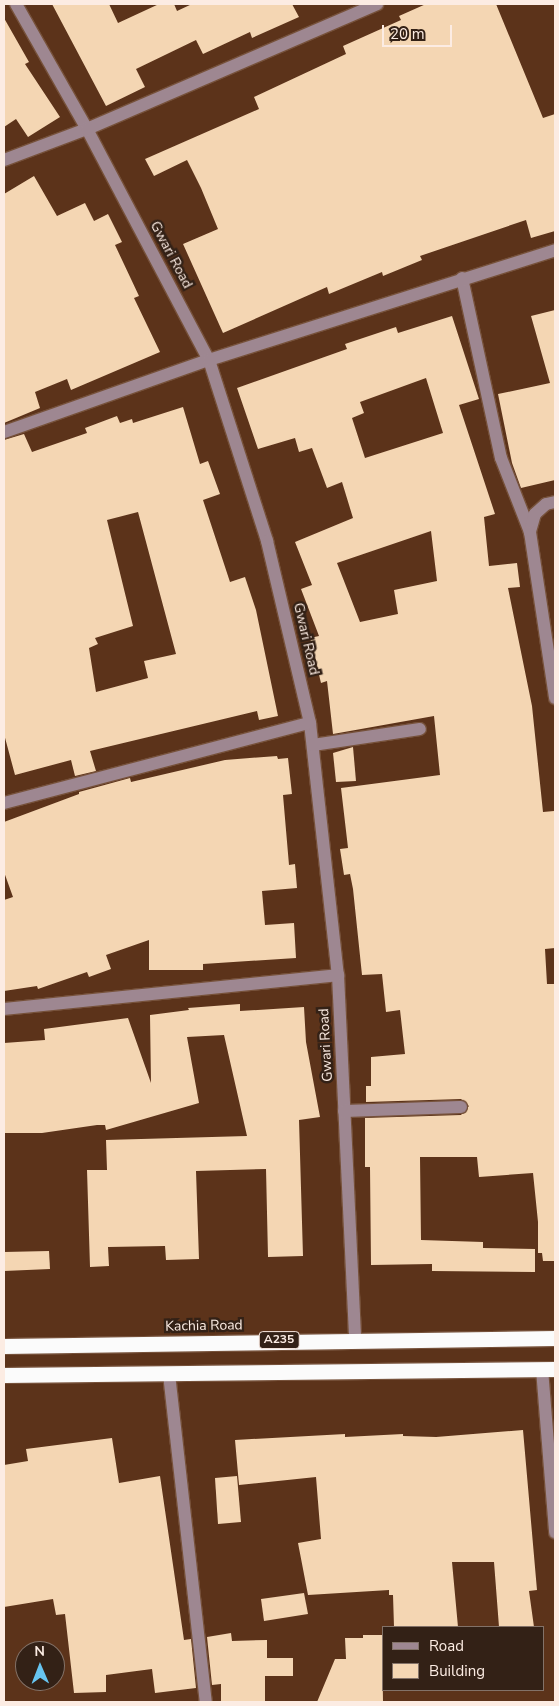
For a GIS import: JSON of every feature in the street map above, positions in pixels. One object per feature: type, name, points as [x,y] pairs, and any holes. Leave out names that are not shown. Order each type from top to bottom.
[{"type":"highway","name":"Kachia Road","points":[[4,1346],[356,1338],[555,1338]]},
{"type":"highway","points":[[4,1375],[549,1369]]},
{"type":"street","name":"Gwari Road","points":[[16,4],[87,129],[209,360],[267,541],[310,723],[313,745],[338,975],[356,1338]]},
{"type":"street","points":[[4,160],[87,129],[377,4]]},
{"type":"street","points":[[4,432],[209,360],[555,250]]},
{"type":"street","points":[[462,278],[501,458],[530,532],[555,698]]},
{"type":"street","points":[[530,532],[535,514],[546,504],[555,502]]},
{"type":"street","points":[[4,803],[310,723]]},
{"type":"street","points":[[313,745],[420,729]]},
{"type":"street","points":[[4,1008],[338,975]]},
{"type":"street","points":[[344,1111],[461,1107]]},
{"type":"street","points":[[549,1369],[555,1532]]},
{"type":"street","points":[[169,1374],[206,1702]]},
{"type":"building","points":[[52,4],[109,4],[118,23],[159,4],[174,4],[177,11],[192,4],[292,4],[299,17],[252,38],[250,32],[203,54],[196,40],[136,69],[145,87],[106,106]]},
{"type":"building","points":[[426,4],[496,4],[543,118],[555,114],[555,231],[531,238],[526,220],[420,256],[422,260],[383,276],[382,272],[329,294],[327,287],[223,333],[183,244],[218,229],[201,188],[187,160],[154,176],[145,159],[259,109],[254,97],[346,54],[343,46],[401,20],[399,16]]},
{"type":"building","points":[[4,18],[29,62],[25,64],[60,117],[28,137],[16,119],[4,127]]},
{"type":"building","points":[[34,176],[57,216],[85,203],[94,221],[108,214],[122,242],[115,245],[139,296],[134,298],[160,352],[71,390],[67,379],[35,392],[40,408],[4,423],[4,194]]},
{"type":"building","points":[[555,310],[555,480],[521,488],[512,463],[498,394],[550,383],[531,316]]},
{"type":"building","points":[[452,316],[479,399],[459,405],[495,514],[484,517],[489,566],[517,563],[520,587],[508,588],[532,706],[543,812],[554,811],[555,948],[545,949],[547,984],[555,984],[555,1261],[543,1261],[542,1253],[538,1253],[538,1222],[533,1173],[479,1177],[477,1157],[420,1157],[421,1240],[483,1242],[483,1248],[535,1249],[535,1272],[432,1271],[432,1264],[371,1265],[370,1167],[365,1167],[365,1118],[461,1115],[469,1106],[461,1099],[366,1102],[366,1086],[371,1086],[371,1057],[405,1054],[400,1010],[386,1012],[382,974],[362,975],[353,889],[350,874],[344,875],[340,849],[348,848],[341,788],[440,775],[434,716],[333,734],[327,681],[321,683],[310,638],[319,636],[301,589],[312,585],[295,542],[353,518],[342,482],[327,488],[312,448],[299,452],[295,438],[258,449],[237,388],[347,349],[345,344],[396,327],[398,333]],"holes":[[[426,378],[443,433],[365,458],[352,418],[364,413],[360,402]],[[431,531],[437,581],[394,590],[398,614],[360,622],[337,563]]]},
{"type":"building","points":[[183,407],[200,464],[208,461],[220,494],[203,500],[230,582],[245,577],[256,610],[278,716],[259,720],[257,711],[90,751],[96,771],[75,776],[71,760],[15,775],[4,734],[4,440],[24,434],[32,452],[87,433],[85,428],[117,416],[120,423],[132,419],[133,423]],"holes":[[[138,512],[176,654],[144,661],[148,678],[96,692],[89,648],[98,644],[95,638],[133,626],[107,520]]]},
{"type":"building","points":[[353,747],[356,781],[336,782],[333,753]]},
{"type":"building","points":[[277,756],[278,759],[288,758],[292,794],[283,795],[289,865],[295,864],[297,888],[262,891],[265,925],[294,923],[296,958],[203,964],[203,970],[149,970],[149,940],[106,955],[111,969],[89,977],[87,972],[38,989],[37,986],[4,991],[4,900],[13,897],[4,872],[4,822],[79,794],[79,792],[130,778],[131,782],[225,760]]},
{"type":"building","points":[[240,1004],[240,1011],[304,1007],[306,1042],[320,1117],[299,1120],[303,1256],[268,1257],[266,1169],[196,1171],[199,1259],[166,1260],[165,1246],[108,1247],[109,1266],[90,1267],[87,1170],[107,1170],[106,1140],[247,1136],[224,1035],[187,1037],[199,1103],[106,1130],[105,1125],[97,1125],[42,1133],[4,1133],[4,1043],[45,1040],[44,1029],[128,1018],[151,1083],[150,1015],[189,1010],[188,1008]]},
{"type":"building","points":[[49,1251],[50,1269],[4,1271],[4,1252]]},
{"type":"building","points":[[523,1430],[537,1590],[529,1591],[534,1626],[499,1626],[494,1562],[452,1562],[458,1626],[394,1626],[393,1595],[389,1595],[389,1590],[308,1595],[298,1543],[321,1539],[316,1477],[239,1485],[235,1440],[345,1434],[345,1437],[403,1434],[403,1436],[436,1437]]},
{"type":"building","points":[[112,1438],[119,1483],[160,1476],[184,1640],[191,1639],[196,1688],[155,1693],[152,1669],[106,1675],[106,1692],[74,1693],[65,1614],[56,1615],[53,1599],[4,1607],[4,1465],[28,1461],[26,1449]]},
{"type":"building","points":[[237,1476],[241,1522],[218,1524],[215,1478]]},
{"type":"building","points":[[304,1593],[308,1614],[264,1621],[261,1599]]},
{"type":"building","points":[[231,1633],[232,1641],[267,1640],[267,1658],[293,1658],[293,1676],[265,1676],[265,1702],[221,1702],[221,1684],[212,1685],[207,1637]]},
{"type":"building","points":[[363,1635],[382,1635],[383,1702],[317,1702],[335,1659],[346,1659],[345,1638],[363,1638]]}]
